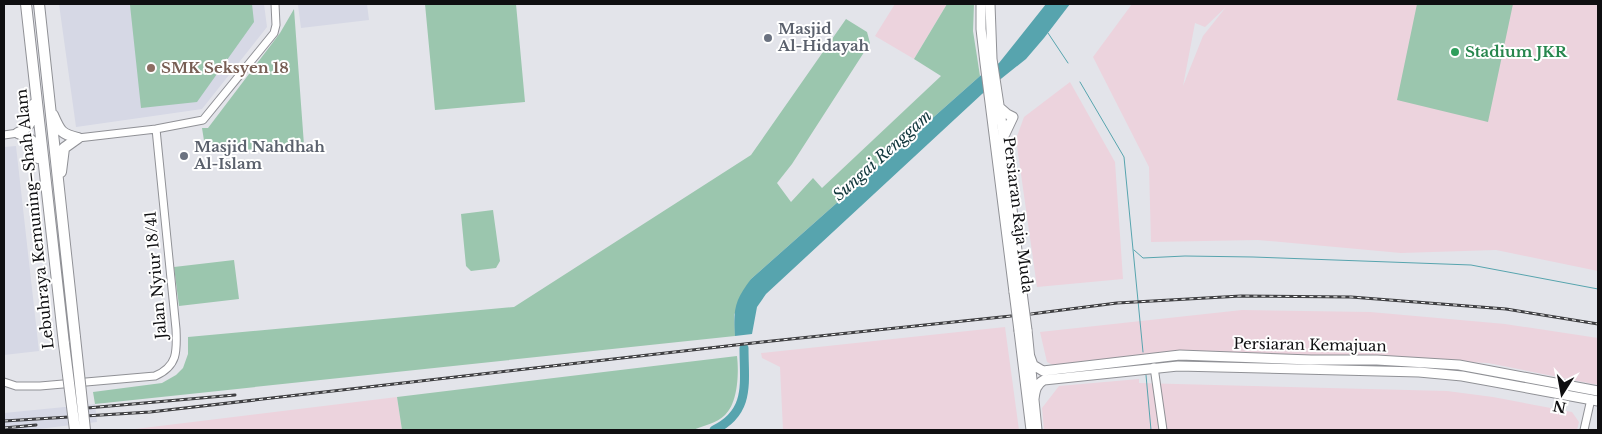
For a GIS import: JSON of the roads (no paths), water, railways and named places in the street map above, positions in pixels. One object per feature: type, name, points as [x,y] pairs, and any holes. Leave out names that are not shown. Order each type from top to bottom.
[{"type":"highway","name":"Lebuhraya Kemuning–Shah Alam","points":[[26,4],[75,430]]},
{"type":"highway","name":"Lebuhraya Kemuning–Shah Alam","points":[[39,4],[85,430]]},
{"type":"highway","points":[[18,133],[26,130],[34,114],[36,84]]},
{"type":"highway","points":[[50,108],[60,131],[66,135],[78,138]]},
{"type":"highway","points":[[18,133],[36,144],[42,180],[48,192]]},
{"type":"highway","points":[[60,204],[64,148],[78,138]]},
{"type":"main road","name":"Persiaran Raja Muda","points":[[982,4],[981,29],[989,61]]},
{"type":"main road","name":"Persiaran Raja Muda","points":[[990,4],[989,61],[1023,331],[1031,430]]},
{"type":"main road","name":"Persiaran Raja Muda","points":[[992,90],[999,107],[1004,137],[1018,292]]},
{"type":"main road","name":"Persiaran Raja Muda","points":[[1023,331],[1029,354],[1037,430]]},
{"type":"main road","name":"Persiaran Kemajuan","points":[[1029,354],[1033,365],[1043,371],[1180,355],[1311,360],[1377,360],[1459,366],[1598,391]]},
{"type":"main road","points":[[1377,360],[1377,371]]},
{"type":"main road","name":"Persiaran Kemajuan","points":[[1034,399],[1036,387],[1044,380],[1178,366],[1419,372],[1462,376],[1595,400]]},
{"type":"street","points":[[78,138],[156,129],[200,121],[207,117],[274,33],[276,26],[275,4]]},
{"type":"street","name":"Jalan Nyiur 18/41","points":[[4,382],[16,386],[40,386],[156,376],[163,372],[175,358],[176,330],[156,129]]},
{"type":"street","points":[[4,135],[18,133]]},
{"type":"street","points":[[1154,367],[1163,430]]},
{"type":"street","points":[[1584,430],[1595,400]]},
{"type":"water","points":[[1046,4],[1070,4],[1026,59],[982,94],[766,294],[757,307],[752,334],[735,336],[734,319],[736,305],[741,293],[751,279],[980,76],[999,63]]},
{"type":"waterway","points":[[1048,33],[1068,63]]},
{"type":"waterway","points":[[1080,82],[1124,157],[1143,352]]},
{"type":"waterway","points":[[1134,250],[1143,258],[1185,256],[1253,257],[1471,265],[1598,289]]},
{"type":"waterway","name":"Sungai Renggam","points":[[714,430],[726,423],[740,405],[744,385],[744,348]]},
{"type":"waterway","points":[[1146,375],[1151,430]]},
{"type":"railway","points":[[4,421],[150,412],[1117,303],[1241,296],[1351,297],[1506,309],[1598,324]]},
{"type":"railway","points":[[76,409],[235,395]]},
{"type":"railway","points":[[4,428],[36,425]]},
{"type":"place","name":"Masjid Al-Hidayah","points":[[768,38]]},
{"type":"place","name":"Stadium JKR","points":[[1455,52]]},
{"type":"place","name":"SMK Seksyen 18","points":[[151,68]]},
{"type":"place","name":"Masjid Nahdhah Al-Islam","points":[[184,156]]}]
